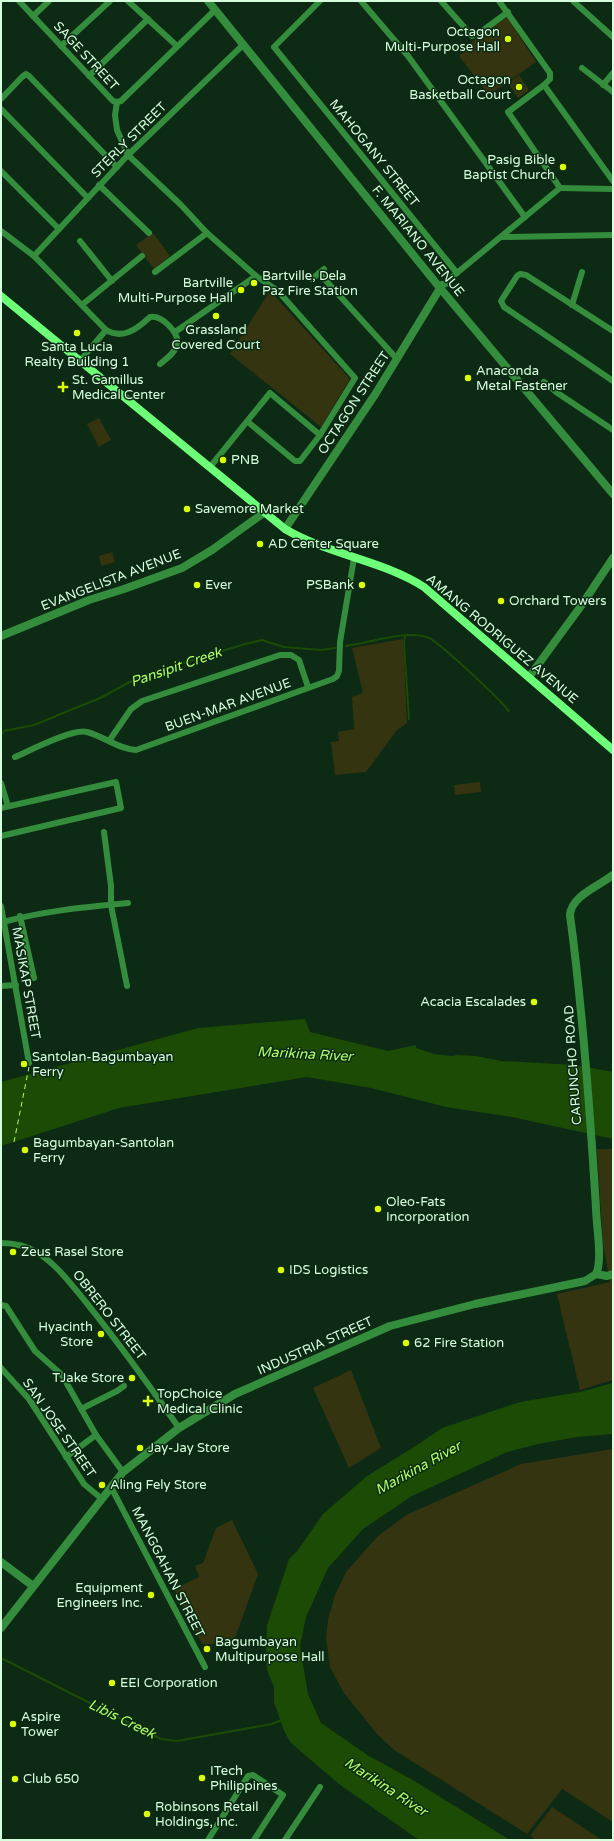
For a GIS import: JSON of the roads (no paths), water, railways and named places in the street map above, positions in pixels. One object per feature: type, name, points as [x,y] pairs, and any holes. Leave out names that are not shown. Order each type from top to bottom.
[{"type":"main road","name":"AMANG RODRIGUEZ AVENUE","points":[[1,296],[285,529],[310,543],[409,577],[424,587],[613,750]]},
{"type":"street","name":"SAGE STREET","points":[[18,1],[113,101],[117,102],[115,115],[116,130],[128,155]]},
{"type":"street","points":[[33,16],[49,1]]},
{"type":"street","points":[[61,46],[110,1]]},
{"type":"street","points":[[128,1],[178,46]]},
{"type":"street","name":"F. MARIANO AVENUE","points":[[208,1],[441,287],[613,494]]},
{"type":"street","name":"MAHOGANY STREET","points":[[320,1],[274,47],[457,273]]},
{"type":"street","points":[[361,1],[408,56],[525,217]]},
{"type":"street","points":[[441,1],[472,36],[478,34],[508,12]]},
{"type":"street","points":[[499,1],[550,73],[550,79],[544,85],[508,112],[560,188]]},
{"type":"street","points":[[573,1],[613,37]]},
{"type":"street","points":[[117,102],[121,101],[216,10]]},
{"type":"street","points":[[89,76],[148,19]]},
{"type":"street","name":"STERLY STREET","points":[[34,256],[116,167],[244,44]]},
{"type":"street","points":[[582,68],[613,92]]},
{"type":"street","points":[[603,85],[613,73]]},
{"type":"street","points":[[1,99],[26,74],[116,167]]},
{"type":"street","points":[[544,85],[613,181]]},
{"type":"street","points":[[1,108],[88,198]]},
{"type":"street","points":[[128,155],[181,205],[207,233],[256,276],[278,291],[356,378],[320,435],[300,461],[297,462],[248,422]]},
{"type":"street","points":[[1,171],[59,228]]},
{"type":"street","points":[[100,185],[149,232]]},
{"type":"street","points":[[441,287],[446,278],[452,278],[560,188],[613,189]]},
{"type":"street","points":[[1,231],[34,256],[83,304],[106,330],[113,333],[129,333],[150,317],[153,316],[163,321],[174,332],[177,338],[177,346],[174,351],[160,364]]},
{"type":"street","points":[[155,272],[207,233]]},
{"type":"street","points":[[502,236],[613,235]]},
{"type":"street","points":[[80,241],[112,281]]},
{"type":"street","points":[[83,304],[142,256]]},
{"type":"street","points":[[312,279],[321,271],[397,359]]},
{"type":"street","points":[[572,304],[582,272]]},
{"type":"street","points":[[613,331],[526,275],[520,274],[502,298],[501,304],[613,380]]},
{"type":"street","points":[[174,332],[256,276]]},
{"type":"street","name":"OCTAGON STREET","points":[[285,529],[397,359],[441,287]]},
{"type":"street","points":[[80,361],[106,330]]},
{"type":"street","points":[[544,382],[556,392],[613,430]]},
{"type":"street","points":[[210,467],[270,393],[320,435]]},
{"type":"street","name":"EVANGELISTA AVENUE","points":[[1,636],[89,600],[124,590],[182,568],[212,550],[265,512]]},
{"type":"street","name":"BUEN-MAR AVENUE","points":[[15,757],[70,734],[86,732],[124,749],[136,750],[333,679],[337,676],[339,671],[340,642],[354,558]]},
{"type":"street","points":[[529,677],[581,606],[613,558]]},
{"type":"street","points":[[109,741],[131,709],[142,701],[280,655],[291,655],[299,660],[308,687]]},
{"type":"street","points":[[1,808],[116,782],[121,808],[1,836]]},
{"type":"street","points":[[1,783],[8,806]]},
{"type":"street","points":[[104,832],[111,886],[111,905],[128,986]]},
{"type":"street","name":"CARUNCHO ROAD","points":[[596,1274],[599,1262],[595,1192],[578,979],[570,910],[577,900],[613,875]]},
{"type":"street","points":[[3,922],[20,916],[53,910],[128,903]]},
{"type":"street","name":"MASIKAP STREET","points":[[1,906],[29,1063]]},
{"type":"street","points":[[20,916],[34,978]]},
{"type":"street","points":[[1,986],[16,985]]},
{"type":"street","name":"OBRERO STREET","points":[[1,1243],[10,1243],[23,1246],[39,1254],[56,1267],[119,1343],[179,1428]]},
{"type":"street","name":"INDUSTRIA STREET","points":[[1,1628],[123,1472],[179,1428],[235,1394],[390,1326],[476,1304],[585,1281],[596,1274],[607,1276],[613,1274]]},
{"type":"street","points":[[1,1304],[6,1306],[35,1351],[62,1375],[96,1434],[123,1472]]},
{"type":"street","name":"SAN JOSE STREET","points":[[1,1368],[29,1399],[84,1484],[102,1499]]},
{"type":"street","points":[[81,1409],[117,1392],[124,1386]]},
{"type":"street","points":[[66,1457],[96,1434]]},
{"type":"street","name":"MANGGAHAN STREET","points":[[111,1487],[206,1667]]},
{"type":"street","points":[[1,1562],[33,1586]]},
{"type":"street","points":[[208,1840],[250,1775],[253,1775],[283,1795]]},
{"type":"street","points":[[286,1840],[320,1787]]},
{"type":"street","points":[[254,1840],[283,1795],[290,1793]]},
{"type":"water","name":"Marikina River","points":[[305,1019],[310,1032],[388,1051],[416,1045],[416,1048],[434,1054],[476,1056],[501,1061],[576,1065],[613,1072],[613,1139],[512,1117],[446,1107],[371,1088],[307,1077],[119,1108],[1,1146],[1,1082],[198,1028]]},
{"type":"water","name":"Marikina River","points":[[613,1383],[613,1434],[577,1437],[538,1444],[507,1452],[412,1496],[363,1529],[328,1568],[306,1617],[300,1646],[308,1694],[321,1723],[369,1756],[411,1779],[510,1840],[419,1840],[339,1784],[291,1743],[284,1731],[274,1702],[274,1687],[267,1670],[266,1657],[267,1625],[289,1559],[298,1550],[323,1514],[367,1476],[442,1428],[520,1402],[580,1392]]},
{"type":"waterway","points":[[346,646],[397,636],[418,635],[427,637],[456,659],[509,711]]},
{"type":"waterway","name":"Pansipit Creek","points":[[405,636],[404,644],[409,719]]},
{"type":"waterway","name":"Pansipit Creek","points":[[1,735],[4,731],[34,725],[100,698],[141,676],[245,644],[262,640],[284,647],[321,650],[335,648]]},
{"type":"waterway","name":"Libis Creek","points":[[1,1658],[161,1739],[177,1741],[272,1724],[282,1720]]},
{"type":"place","name":"Octagon Multi-Purpose Hall","points":[[508,39]]},
{"type":"place","name":"Octagon Basketball Court","points":[[519,87]]},
{"type":"place","name":"Pasig Bible Baptist Church","points":[[563,167]]},
{"type":"place","name":"Bartville, Dela Paz Fire Station","points":[[254,283]]},
{"type":"place","name":"Bartville Multi-Purpose Hall","points":[[241,290]]},
{"type":"place","name":"Grassland Covered Court","points":[[216,316]]},
{"type":"place","name":"Santa Lucia Realty Building 1","points":[[77,333]]},
{"type":"place","name":"Anaconda Metal Fastener","points":[[468,378]]},
{"type":"place","name":"St. Camillus Medical Center","points":[[63,387]]},
{"type":"place","name":"PNB","points":[[223,460]]},
{"type":"place","name":"Savemore Market","points":[[187,509]]},
{"type":"place","name":"AD Center Square","points":[[260,544]]},
{"type":"place","name":"Ever","points":[[197,585]]},
{"type":"place","name":"PSBank","points":[[362,585]]},
{"type":"place","name":"Orchard Towers","points":[[501,601]]},
{"type":"place","name":"Acacia Escalades","points":[[534,1002]]},
{"type":"place","name":"Santolan-Bagumbayan Ferry","points":[[24,1064]]},
{"type":"place","name":"Bagumbayan-Santolan Ferry","points":[[25,1150]]},
{"type":"place","name":"Oleo-Fats Incorporation","points":[[378,1209]]},
{"type":"place","name":"Zeus Rasel Store","points":[[13,1252]]},
{"type":"place","name":"IDS Logistics","points":[[281,1270]]},
{"type":"place","name":"Hyacinth Store","points":[[101,1334]]},
{"type":"place","name":"62 Fire Station","points":[[406,1343]]},
{"type":"place","name":"TJake Store","points":[[132,1378]]},
{"type":"place","name":"TopChoice Medical Clinic","points":[[148,1401]]},
{"type":"place","name":"Jay-Jay Store","points":[[140,1448]]},
{"type":"place","name":"Aling Fely Store","points":[[102,1485]]},
{"type":"place","name":"Equipment Engineers Inc.","points":[[151,1595]]},
{"type":"place","name":"Bagumbayan Multipurpose Hall","points":[[207,1649]]},
{"type":"place","name":"EEI Corporation","points":[[112,1683]]},
{"type":"place","name":"Aspire Tower","points":[[13,1724]]},
{"type":"place","name":"ITech Philippines","points":[[202,1778]]},
{"type":"place","name":"Club 650","points":[[15,1779]]},
{"type":"place","name":"Robinsons Retail Holdings, Inc.","points":[[147,1814]]}]
